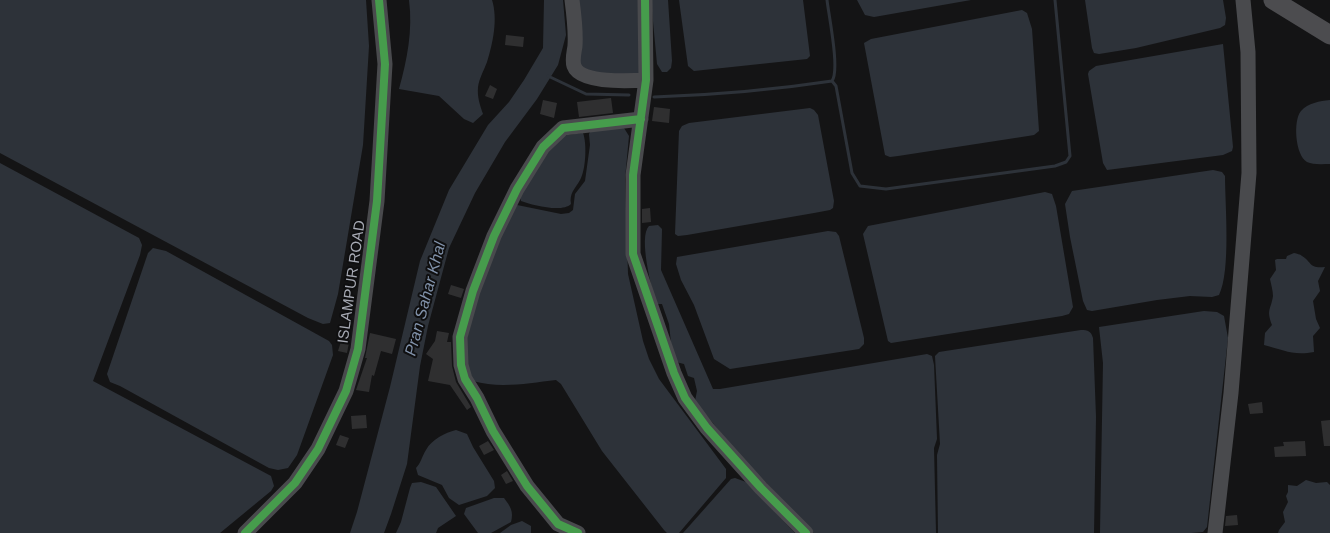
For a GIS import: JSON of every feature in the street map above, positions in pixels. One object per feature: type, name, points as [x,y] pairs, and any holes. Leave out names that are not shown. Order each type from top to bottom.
[{"type":"main road","points":[[1273,0],[1330,34]]},
{"type":"street","name":"ISLAMPUR ROAD","points":[[245,533],[295,483],[318,449],[346,391],[358,349],[378,182],[385,64],[379,0]]},
{"type":"street","points":[[572,0],[574,27],[573,63],[579,73],[613,81],[646,80]]},
{"type":"street","points":[[644,0],[646,80],[633,175],[633,254],[674,374],[685,398],[707,428],[761,488],[806,533]]},
{"type":"street","points":[[1215,533],[1231,393],[1249,173],[1248,52],[1243,0]]},
{"type":"street","points":[[578,533],[558,524],[527,486],[493,431],[477,398],[465,379],[461,365],[460,337],[473,291],[494,236],[517,189],[544,147],[563,128],[641,120]]},
{"type":"water","points":[[0,0],[366,0],[369,46],[363,145],[338,294],[330,323],[323,324],[308,318],[0,153]]},
{"type":"water","points":[[409,0],[492,0],[495,15],[493,39],[478,87],[478,98],[483,114],[473,123],[464,119],[439,96],[399,89],[408,45]]},
{"type":"water","name":"Pran Sahar Khal","points":[[544,0],[563,0],[566,35],[558,65],[537,99],[505,142],[475,193],[449,248],[428,326],[420,366],[407,464],[384,533],[350,533],[390,387],[420,261],[449,190],[488,125],[509,102],[543,48]]},
{"type":"water","points":[[576,0],[638,0],[641,74],[605,77],[578,68]]},
{"type":"water","points":[[651,0],[668,0],[672,61],[671,68],[667,72],[662,72],[657,64]]},
{"type":"water","points":[[679,0],[803,0],[810,56],[807,59],[694,71],[688,66]]},
{"type":"water","points":[[857,0],[971,0],[874,17],[865,15]]},
{"type":"water","points":[[1085,0],[1223,0],[1226,18],[1225,25],[1220,28],[1136,48],[1099,54],[1094,53],[1092,48]]},
{"type":"water","points":[[1022,10],[1027,13],[1032,29],[1039,131],[1034,135],[1028,136],[898,156],[890,157],[885,155],[864,43],[871,39]]},
{"type":"water","points":[[1223,44],[1232,151],[1223,155],[1107,170],[1103,163],[1089,71],[1096,66]]},
{"type":"water","points":[[1330,100],[1330,164],[1309,163],[1300,152],[1296,137],[1298,115],[1311,104]]},
{"type":"water","points":[[810,108],[818,115],[834,201],[833,208],[687,235],[678,236],[675,234],[679,131],[682,126],[689,123]]},
{"type":"water","points":[[624,128],[629,136],[625,179],[628,274],[643,341],[659,379],[726,469],[726,478],[679,533],[667,533],[664,530],[602,451],[561,384],[556,380],[504,385],[473,381],[464,355],[472,307],[507,219],[517,205],[561,214],[569,213],[573,210],[575,194],[585,181],[590,145],[589,134],[591,130]]},
{"type":"water","points":[[583,133],[585,150],[584,170],[572,194],[571,204],[567,207],[554,208],[521,201],[520,197],[548,147],[560,136]]},
{"type":"water","points":[[0,163],[139,238],[142,245],[140,255],[93,381],[271,476],[274,486],[271,491],[220,533],[0,533]]},
{"type":"water","points":[[1213,170],[1222,172],[1225,176],[1226,254],[1223,284],[1219,295],[1212,297],[1190,296],[1092,311],[1087,310],[1083,301],[1065,204],[1072,191]]},
{"type":"water","points":[[1045,192],[1052,194],[1056,206],[1073,307],[1069,314],[891,343],[888,341],[863,234],[868,226]]},
{"type":"water","points":[[658,225],[662,229],[661,270],[713,389],[927,354],[932,356],[937,439],[934,448],[936,533],[814,533],[733,448],[695,401],[697,391],[694,378],[688,376],[684,364],[676,362],[672,352],[669,324],[662,304],[656,304],[645,252],[646,232],[649,226]]},
{"type":"water","points":[[828,231],[836,232],[839,236],[864,344],[859,349],[730,369],[714,359],[694,305],[681,280],[676,264],[677,257]]},
{"type":"water","points":[[153,248],[166,251],[329,341],[332,345],[333,355],[297,455],[288,468],[278,470],[269,468],[110,382],[107,374],[148,253]]},
{"type":"water","points":[[1294,253],[1301,255],[1313,266],[1325,267],[1318,281],[1320,291],[1313,301],[1316,319],[1320,328],[1313,336],[1314,352],[1294,353],[1264,345],[1265,333],[1272,325],[1269,312],[1273,296],[1270,279],[1276,270],[1275,260],[1286,259],[1287,256]]},
{"type":"water","points":[[1204,311],[1217,312],[1224,316],[1228,338],[1207,527],[1203,532],[1191,533],[1100,533],[1103,363],[1099,327]]},
{"type":"water","points":[[1081,330],[1089,331],[1093,338],[1096,417],[1094,533],[938,533],[937,455],[940,444],[935,356],[939,352]]},
{"type":"water","points":[[456,430],[467,434],[494,481],[495,488],[487,496],[459,505],[449,498],[442,485],[418,475],[416,468],[426,450],[435,440]]},
{"type":"water","points":[[735,478],[746,482],[795,533],[683,533],[731,479]]},
{"type":"water","points":[[1306,480],[1316,483],[1327,482],[1330,485],[1330,533],[1278,533],[1285,522],[1283,512],[1288,502],[1286,496],[1288,485],[1297,486]]},
{"type":"water","points":[[421,482],[436,487],[456,516],[438,528],[436,533],[396,533],[412,483]]},
{"type":"water","points":[[494,498],[504,498],[510,506],[512,512],[511,522],[491,533],[478,533],[464,514],[466,508]]},
{"type":"water","points":[[522,521],[531,526],[531,533],[500,533],[511,525]]},
{"type":"building","points":[[506,35],[524,37],[523,47],[505,45]]},
{"type":"building","points":[[490,85],[497,89],[493,99],[485,96]]},
{"type":"building","points":[[611,98],[613,113],[579,117],[577,102]]},
{"type":"building","points":[[543,100],[557,103],[554,118],[540,114]]},
{"type":"building","points":[[654,107],[670,109],[669,123],[652,121]]},
{"type":"building","points":[[650,208],[651,222],[642,223],[642,209]]},
{"type":"building","points":[[451,285],[464,289],[461,298],[448,294]]},
{"type":"building","points":[[437,331],[449,333],[447,342],[451,342],[452,366],[456,382],[471,407],[467,410],[450,385],[428,381],[433,359],[426,354],[435,341]]},
{"type":"building","points":[[370,333],[396,339],[392,354],[381,351],[374,376],[372,375],[369,392],[356,390],[367,358],[365,358]]},
{"type":"building","points":[[343,335],[350,337],[347,353],[338,351]]},
{"type":"building","points":[[1262,402],[1263,413],[1250,414],[1248,404]]},
{"type":"building","points":[[366,415],[367,428],[352,429],[351,416]]},
{"type":"building","points":[[1330,420],[1330,446],[1324,446],[1321,421]]},
{"type":"building","points":[[340,435],[349,438],[345,448],[336,445]]},
{"type":"building","points":[[488,441],[494,450],[484,455],[479,446]]},
{"type":"building","points":[[1305,441],[1306,456],[1275,457],[1274,447],[1284,446],[1283,442]]},
{"type":"building","points":[[507,471],[513,481],[506,484],[501,475]]},
{"type":"building","points":[[1237,515],[1238,525],[1225,526],[1226,516]]},
{"type":"waterway","points":[[827,0],[835,66],[832,81]]},
{"type":"waterway","points":[[654,97],[743,92],[832,81],[836,86],[852,173],[860,186],[886,189],[1055,166],[1066,162],[1070,156],[1055,0]]},
{"type":"waterway","points":[[548,76],[586,94],[629,95]]},
{"type":"cycle path","points":[[245,533],[295,483],[318,449],[346,391],[358,349],[377,201],[385,64],[379,0]]},
{"type":"cycle path","points":[[645,0],[646,80],[633,175],[633,254],[674,373],[685,398],[707,428],[761,488],[806,533]]},
{"type":"cycle path","points":[[578,533],[558,524],[527,486],[493,431],[477,398],[465,379],[461,365],[460,337],[473,291],[494,236],[517,189],[543,147],[563,128],[641,119]]}]
